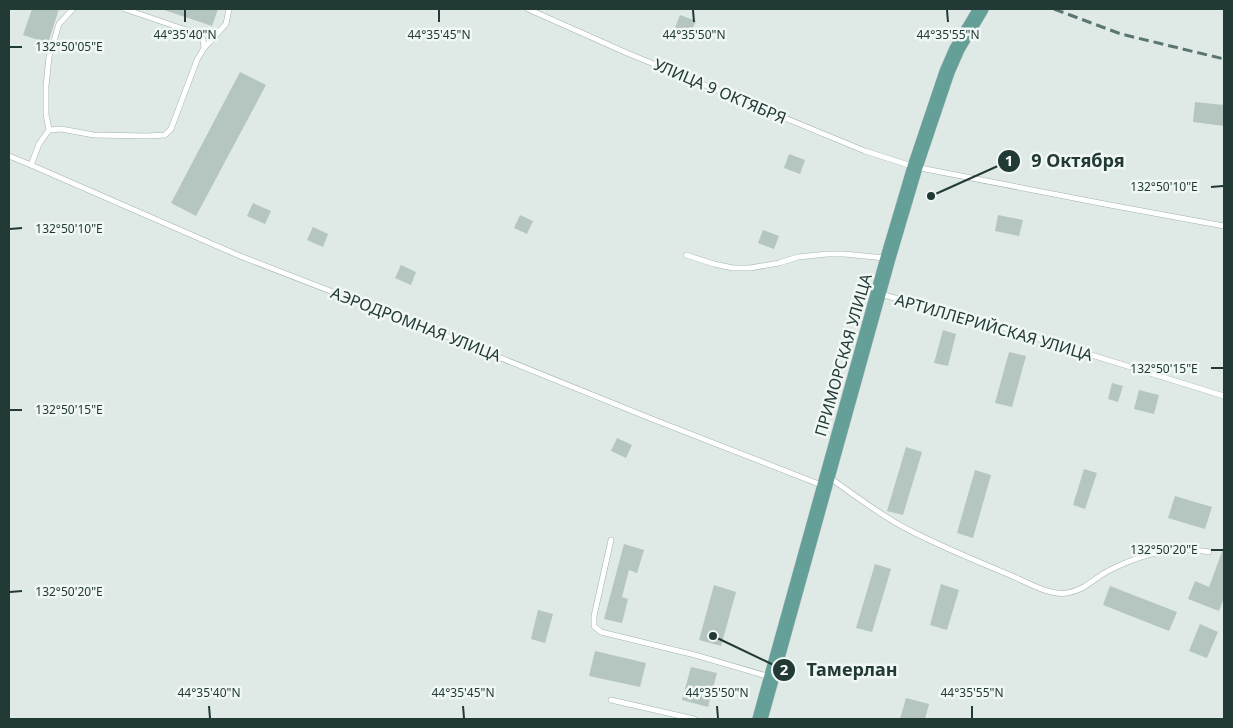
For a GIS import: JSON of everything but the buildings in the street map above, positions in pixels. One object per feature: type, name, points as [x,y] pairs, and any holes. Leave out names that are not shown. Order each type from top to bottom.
[{"type":"main road","name":"ПРИМОРСКАЯ УЛИЦА","points":[[760,719],[915,167],[947,72],[957,49],[981,9]]},
{"type":"lane","points":[[31,164],[49,130],[46,114],[46,86],[49,57],[58,24],[73,9]]},
{"type":"lane","points":[[125,9],[195,33],[203,39],[204,48]]},
{"type":"lane","points":[[49,130],[61,129],[94,135],[165,135],[172,129],[197,60],[204,48],[226,24],[229,9]]},
{"type":"lane","name":"УЛИЦА 9 ОКТЯБРЯ","points":[[528,9],[628,53],[864,151],[915,167],[1224,226]]},
{"type":"lane","name":"АЭРОДРОМНАЯ УЛИЦА","points":[[9,156],[240,256],[643,415],[826,481],[909,530],[995,569],[1052,592],[1067,594],[1082,589],[1109,570],[1138,558],[1158,553],[1189,550],[1210,552]]},
{"type":"lane","points":[[686,255],[733,268],[750,268],[779,263],[798,257],[827,254],[888,258]]},
{"type":"lane","name":"АРТИЛЛЕРИЙСКАЯ УЛИЦА","points":[[879,294],[998,326],[1224,396]]},
{"type":"lane","points":[[611,540],[594,616],[594,626],[601,632],[695,655],[771,677]]},
{"type":"lane","points":[[612,700],[694,719]]},
{"type":"railway","points":[[1054,9],[1121,34],[1224,59]]},
{"type":"place","name":"9 Октября","points":[[931,196]]},
{"type":"place","name":"Тамерлан","points":[[713,636]]}]
